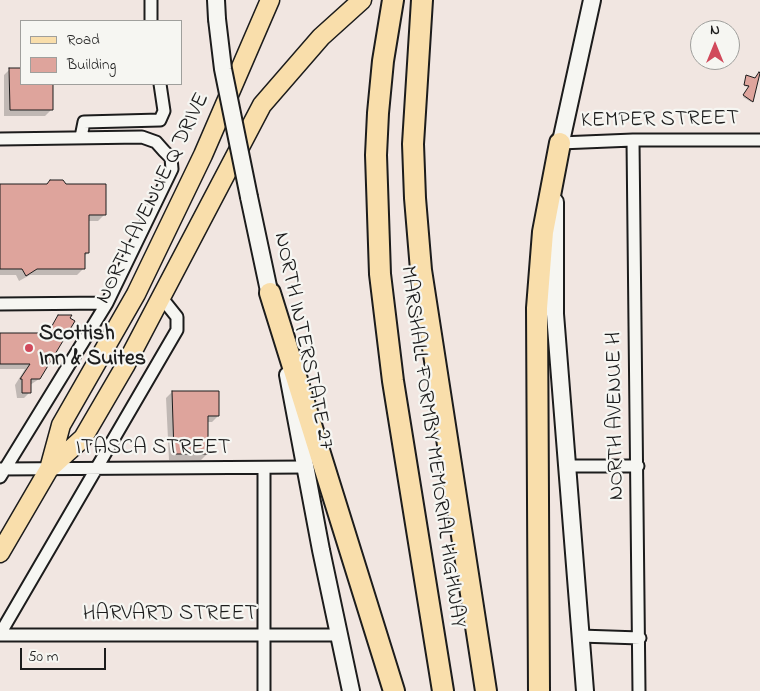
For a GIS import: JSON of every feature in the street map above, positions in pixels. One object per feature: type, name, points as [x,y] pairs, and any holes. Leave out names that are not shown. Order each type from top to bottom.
[{"type":"highway","name":"MARSHALL FORMBY MEMORIAL HIGHWAY","points":[[393,0],[383,61],[376,155],[380,274],[393,381],[443,691]]},
{"type":"highway","name":"MARSHALL FORMBY MEMORIAL HIGHWAY","points":[[422,0],[413,144],[421,270],[486,691]]},
{"type":"highway","points":[[539,691],[537,308],[543,232],[560,143]]},
{"type":"highway","points":[[270,293],[394,691]]},
{"type":"main road","name":"NORTH INTERSTATE 27","points":[[216,0],[222,69],[270,293],[351,691]]},
{"type":"main road","name":"NORTH AVENUE Q DRIVE","points":[[0,553],[49,469],[61,425],[140,285],[203,154],[270,0]]},
{"type":"main road","name":"NORTH AVENUE Q DRIVE","points":[[49,469],[82,438],[161,297],[262,104],[321,37],[362,0]]},
{"type":"main road","points":[[585,691],[555,314],[555,187],[560,143],[592,0]]},
{"type":"street","points":[[151,0],[152,20]]},
{"type":"street","points":[[0,139],[81,137],[84,122],[160,120],[164,111],[160,85]]},
{"type":"street","name":"NORTH AVENUE Q DRIVE","points":[[2,471],[107,303],[172,169],[171,158],[156,142],[142,137],[81,137]]},
{"type":"street","name":"KEMPER STREET","points":[[560,143],[633,140],[760,140]]},
{"type":"street","name":"NORTH AVENUE H","points":[[633,140],[640,638],[639,691]]},
{"type":"street","points":[[0,634],[177,330],[177,317],[161,297]]},
{"type":"street","points":[[0,304],[107,303]]},
{"type":"street","points":[[566,466],[638,466]]},
{"type":"street","name":"ITASCA STREET","points":[[2,471],[305,467]]},
{"type":"street","points":[[264,469],[264,691]]},
{"type":"street","name":"HARVARD STREET","points":[[0,634],[339,635]]},
{"type":"street","points":[[580,636],[640,638]]},
{"type":"building","points":[[9,68],[20,68],[20,85],[53,85],[53,110],[10,110]]},
{"type":"building","points":[[759,72],[753,102],[743,95],[749,86],[744,85],[746,75],[755,78]]},
{"type":"building","points":[[50,180],[63,180],[66,184],[106,184],[106,215],[89,215],[89,253],[85,253],[85,269],[37,269],[26,276],[22,269],[0,269],[0,184],[47,184]]},
{"type":"building","name":"Scottish Inn & Suites","points":[[58,315],[72,315],[70,318],[75,321],[40,379],[31,379],[31,393],[22,393],[22,379],[20,379],[30,364],[0,364],[0,333],[48,333]]},
{"type":"building","points":[[172,391],[219,391],[219,416],[208,416],[208,454],[174,454]]},
{"type":"place","name":"Scottish Inn & Suites","points":[[29,348]]}]
